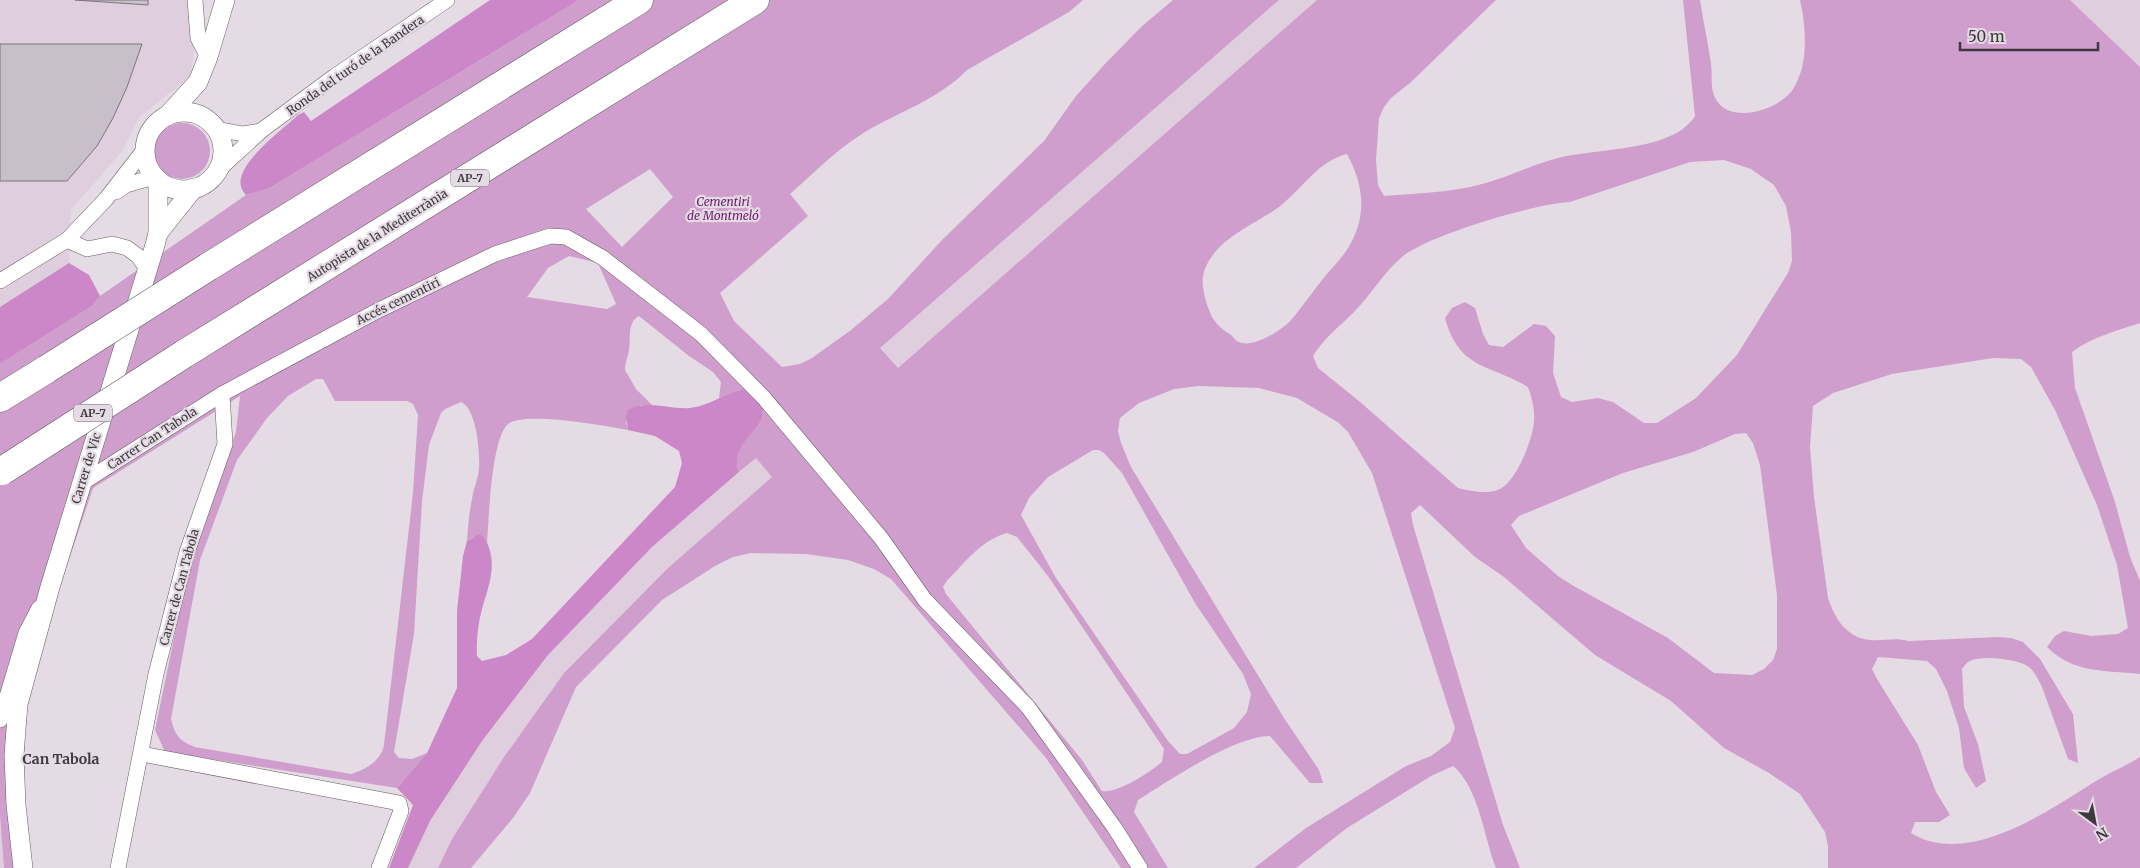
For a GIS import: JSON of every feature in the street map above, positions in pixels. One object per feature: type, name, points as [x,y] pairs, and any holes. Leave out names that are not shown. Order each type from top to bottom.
[{"type":"highway","points":[[0,398],[639,0]]},
{"type":"highway","name":"Autopista de la Mediterrània","points":[[1,472],[184,354],[755,0]]},
{"type":"street","points":[[195,0],[198,38],[208,57]]},
{"type":"street","name":"Ronda del turó de la Bandera","points":[[216,172],[262,130],[426,7],[447,0]]},
{"type":"street","points":[[0,280],[67,240],[106,199],[144,150],[151,130],[167,116],[198,82],[227,3]]},
{"type":"street","points":[[144,150],[147,164],[156,178],[175,189],[194,188],[207,182],[216,172],[222,160],[222,147],[201,102],[198,82]]},
{"type":"street","points":[[167,116],[178,112],[191,112],[212,125]]},
{"type":"street","name":"Ronda del turó de la Bandera","points":[[212,125],[243,134],[262,130]]},
{"type":"street","points":[[106,199],[126,185],[156,178]]},
{"type":"street","name":"Carrer de Vic","points":[[23,868],[16,805],[14,756],[18,704],[50,587],[158,233],[156,178]]},
{"type":"street","name":"Carrer de Vic","points":[[158,233],[194,188]]},
{"type":"street","name":"Accés cementiri","points":[[222,394],[377,310],[494,254],[550,236],[566,237],[603,258],[701,334],[764,398],[881,538],[925,600],[1028,707],[1086,786],[1140,868]]},
{"type":"street","points":[[67,240],[87,249],[112,244],[127,248],[138,256],[147,268]]},
{"type":"street","name":"Carrer Can Tabola","points":[[82,483],[222,394]]},
{"type":"street","name":"Carrer de Can Tabola","points":[[118,868],[142,754],[156,674],[187,552],[225,444],[222,394]]},
{"type":"street","points":[[0,720],[26,633],[50,587]]},
{"type":"street","points":[[142,754],[399,803],[401,810],[379,868]]},
{"type":"shaded area","points":[[0,0],[203,0],[190,77],[140,116],[123,150],[71,210],[69,263],[0,307]]},
{"type":"shaded area","points":[[490,0],[579,0],[268,189],[246,195],[241,186],[242,175],[248,164],[257,152],[298,115],[304,112],[311,121]]},
{"type":"shaded area","points":[[1279,0],[1317,0],[898,368],[879,348]]},
{"type":"shaded area","points":[[2070,0],[2140,0],[2140,67]]},
{"type":"shaded area","points":[[69,263],[89,275],[100,296],[92,306],[0,364],[0,307]]},
{"type":"shaded area","points":[[745,389],[761,404],[763,413],[761,420],[739,452],[737,462],[739,472],[652,547],[548,655],[482,741],[430,821],[408,868],[389,868],[413,805],[397,788],[427,753],[457,688],[457,611],[463,556],[467,541],[479,534],[484,537],[491,555],[490,582],[478,627],[477,638],[477,656],[482,661],[506,655],[532,639],[675,487],[682,463],[679,451],[655,436],[628,430],[626,416],[628,410],[642,405],[682,408],[697,407]]},
{"type":"shaded area","points":[[756,458],[772,477],[668,568],[564,673],[504,757],[452,839],[438,868],[408,868],[430,821],[482,741],[548,655],[652,547]]},
{"type":"shaded area","points":[[0,815],[4,868],[0,868]]},
{"type":"green space","name":"Cementiri de Montmeló","points":[[579,0],[1083,0],[1069,12],[967,70],[931,97],[865,132],[826,161],[790,194],[808,216],[720,293],[734,321],[782,367],[800,364],[812,358],[851,330],[888,299],[942,240],[1044,141],[1076,96],[1104,65],[1141,27],[1173,0],[1279,0],[880,348],[898,368],[1317,0],[1496,0],[1410,83],[1391,98],[1384,107],[1379,118],[1376,160],[1378,185],[1384,196],[1470,187],[1558,158],[1632,147],[1652,142],[1670,136],[1684,128],[1695,116],[1683,0],[1700,0],[1712,69],[1712,87],[1717,101],[1724,108],[1733,112],[1743,113],[1765,109],[1775,104],[1791,92],[1796,84],[1802,68],[1805,42],[1800,0],[2070,0],[2140,67],[2140,323],[2096,338],[2072,352],[2075,388],[2115,502],[2130,557],[2140,581],[2140,674],[2102,671],[2079,666],[2057,656],[2047,647],[2055,636],[2064,631],[2091,636],[2118,634],[2128,628],[2117,565],[2097,505],[2055,410],[2031,367],[2021,359],[1993,358],[1892,374],[1833,393],[1813,406],[1810,447],[1814,497],[1828,598],[1838,620],[1848,631],[1855,636],[1870,640],[1899,639],[1909,641],[1998,637],[2011,638],[2023,642],[2040,659],[2073,714],[2078,763],[2068,759],[2042,687],[2035,673],[2029,667],[2017,662],[2000,659],[1983,658],[1968,662],[1962,669],[1964,707],[1978,744],[1986,781],[1976,788],[1964,768],[1959,728],[1947,691],[1936,669],[1927,661],[1878,657],[1872,669],[1918,745],[1936,792],[1950,815],[1939,822],[1915,822],[1911,833],[1933,842],[1957,844],[1982,840],[2031,820],[2140,757],[2140,868],[1828,868],[1828,846],[1825,832],[1800,794],[1769,773],[1724,748],[1671,701],[1595,655],[1504,577],[1475,557],[1420,505],[1411,513],[1413,525],[1503,825],[1520,868],[1496,868],[1475,800],[1462,775],[1453,766],[1431,776],[1347,828],[1296,868],[1254,868],[1306,828],[1406,766],[1431,756],[1450,742],[1455,728],[1372,473],[1348,432],[1339,423],[1297,398],[1259,388],[1199,386],[1174,389],[1139,403],[1120,418],[1118,431],[1121,443],[1131,467],[1284,718],[1319,770],[1323,783],[1310,783],[1270,736],[1239,743],[1203,760],[1138,800],[1134,812],[1168,868],[1121,868],[1046,758],[891,579],[874,569],[848,560],[806,554],[751,553],[733,557],[715,566],[662,600],[576,687],[530,793],[513,818],[471,868],[438,868],[452,839],[504,757],[564,673],[668,568],[772,477],[756,458],[739,472],[737,464],[737,457],[743,444],[762,418],[764,412],[762,405],[738,390],[719,398],[721,382],[713,372],[689,356],[639,316],[631,326],[625,370],[636,389],[653,406],[641,405],[626,422],[628,430],[547,419],[517,420],[508,424],[502,432],[494,462],[487,543],[484,537],[473,537],[467,541],[473,492],[479,469],[478,443],[471,413],[461,402],[445,409],[441,413],[429,445],[422,501],[414,634],[394,752],[399,758],[412,759],[427,753],[397,788],[165,752],[155,730],[191,556],[236,432],[240,396],[93,488],[50,616],[25,709],[24,804],[31,868],[4,868],[0,815],[0,364],[92,306],[100,296],[246,195],[268,189]],"holes":[[[1347,154],[1359,183],[1361,212],[1353,239],[1345,252],[1288,323],[1268,337],[1252,343],[1238,341],[1220,327],[1212,317],[1203,287],[1205,269],[1218,249],[1227,241],[1279,207],[1327,163]],[[1724,160],[1751,169],[1774,185],[1786,206],[1791,232],[1792,261],[1788,273],[1737,355],[1696,398],[1657,423],[1644,423],[1613,402],[1598,398],[1572,402],[1561,397],[1553,373],[1555,336],[1546,326],[1534,324],[1503,347],[1489,345],[1483,334],[1475,308],[1465,302],[1452,308],[1445,318],[1451,335],[1459,347],[1467,357],[1528,387],[1533,404],[1534,417],[1531,438],[1523,458],[1506,484],[1500,489],[1490,492],[1458,488],[1359,401],[1318,368],[1313,356],[1327,338],[1354,312],[1395,263],[1415,249],[1457,231],[1509,214],[1570,202],[1690,162]],[[650,169],[673,197],[622,247],[586,209]],[[569,256],[598,263],[616,304],[607,309],[527,297],[548,268]],[[316,379],[323,379],[335,401],[407,401],[413,404],[418,415],[413,493],[384,745],[380,756],[372,764],[351,774],[195,747],[178,737],[171,719],[200,560],[237,460],[267,418],[288,396]],[[1746,433],[1753,443],[1760,465],[1777,595],[1777,649],[1773,660],[1764,669],[1752,675],[1714,673],[1668,638],[1572,585],[1558,576],[1526,548],[1511,525],[1519,516],[1623,473],[1693,452],[1735,434]],[[1093,450],[1099,450],[1104,453],[1122,473],[1195,603],[1243,674],[1251,694],[1247,712],[1234,728],[1187,754],[1180,754],[1168,741],[1056,578],[1021,515],[1029,498],[1048,477]],[[1007,533],[1017,537],[1048,576],[1164,749],[1162,762],[1150,771],[1124,786],[1102,791],[1082,760],[946,594],[943,587],[948,579],[975,552],[993,539]]]},
{"type":"green space","points":[[182,123],[193,125],[202,131],[208,140],[210,151],[208,162],[202,171],[193,177],[182,179],[171,177],[162,171],[156,162],[154,151],[156,140],[162,131],[171,125]]},
{"type":"building","points":[[75,0],[148,0],[148,5]]},
{"type":"building","points":[[0,44],[142,44],[127,87],[113,118],[97,146],[67,181],[0,181]]},
{"type":"district","name":"Can Tabola","points":[[61,759]]}]
